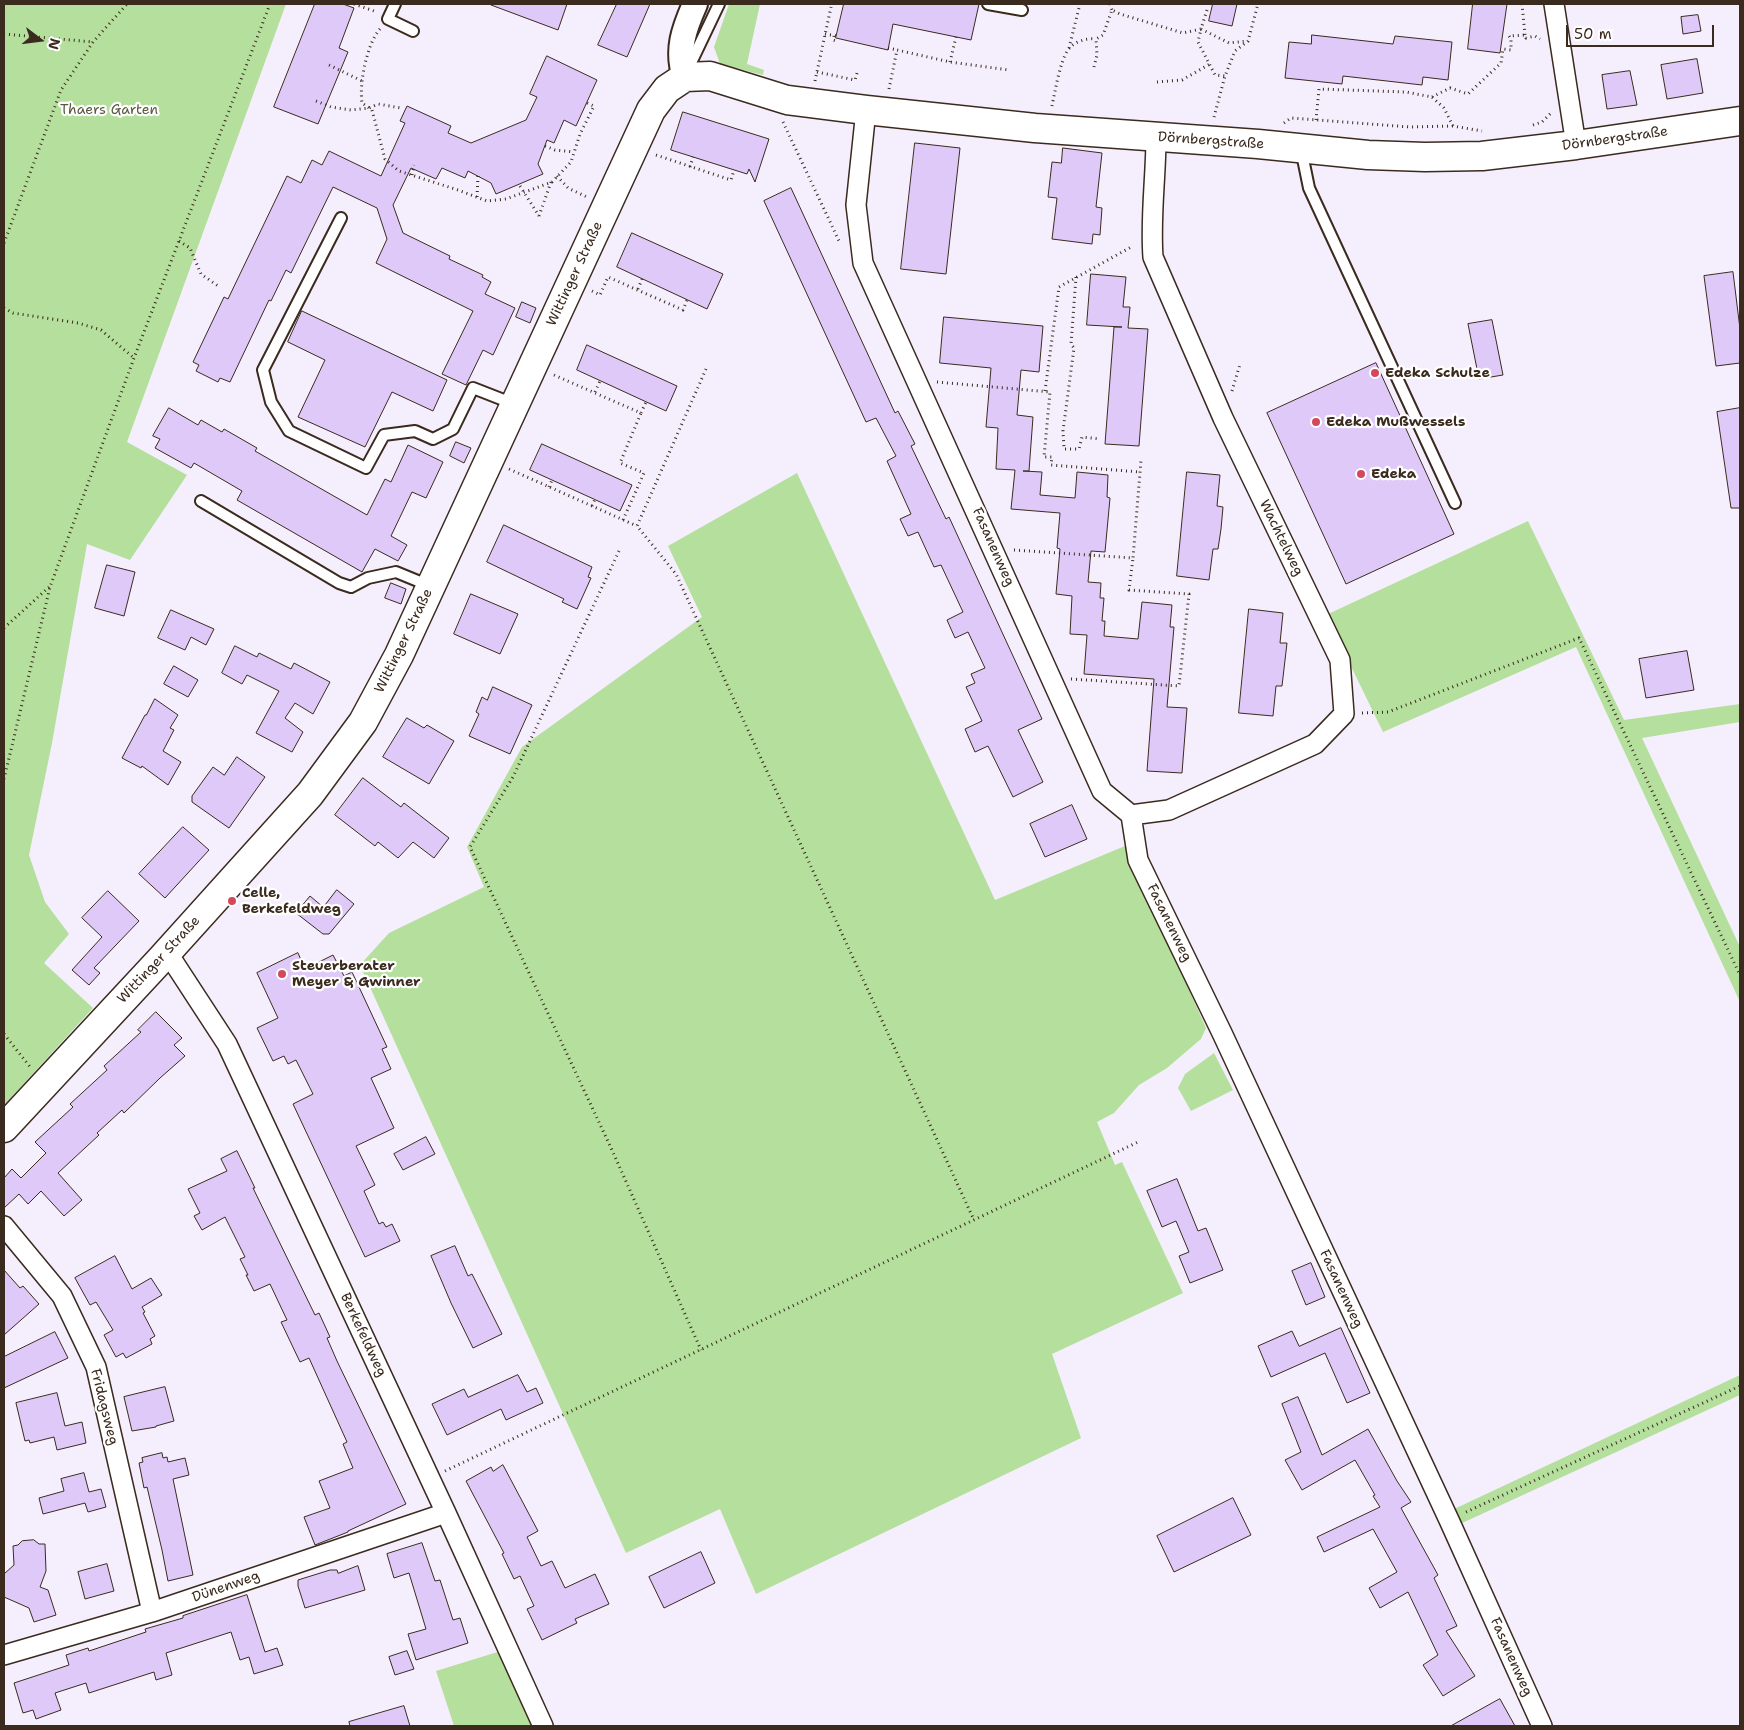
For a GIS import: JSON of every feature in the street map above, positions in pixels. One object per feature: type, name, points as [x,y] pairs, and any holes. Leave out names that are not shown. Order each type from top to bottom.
[{"type":"main road","name":"Dörnbergstraße","points":[[685,77],[710,76],[798,102],[875,111],[1035,128],[1301,148],[1368,155],[1482,156],[1740,121]]},
{"type":"main road","name":"Wittinger Straße","points":[[4,1128],[310,794],[363,722],[399,655],[431,587],[651,110],[667,89],[685,77]]},
{"type":"street","points":[[685,77],[681,64],[682,34],[695,4]]},
{"type":"street","points":[[1554,4],[1576,144]]},
{"type":"street","name":"Fasanenweg","points":[[875,111],[856,205],[863,263],[1102,791],[1131,815],[1138,860],[1222,1033],[1449,1520],[1542,1726]]},
{"type":"street","name":"Wachtelweg","points":[[1156,137],[1152,236],[1153,256],[1223,418],[1340,660],[1344,714]]},
{"type":"street","points":[[1131,815],[1169,810],[1315,744],[1344,714]]},
{"type":"street","name":"Berkefeldweg","points":[[167,952],[227,1044],[446,1513],[542,1726]]},
{"type":"street","name":"Fridagsweg","points":[[4,1226],[62,1296],[96,1367],[152,1612]]},
{"type":"street","name":"Dünenweg","points":[[4,1655],[152,1612],[446,1513]]},
{"type":"lane","points":[[395,4],[388,19],[413,31]]},
{"type":"lane","name":"Wittinger Straße","points":[[685,77],[719,4]]},
{"type":"lane","points":[[988,4],[1022,10]]},
{"type":"lane","points":[[1301,148],[1309,188],[1455,503]]},
{"type":"lane","points":[[341,218],[264,370],[271,402],[289,431],[366,468],[384,435],[414,432],[433,439],[453,429],[473,388],[515,404]]},
{"type":"lane","points":[[201,501],[339,583],[351,587],[368,578],[396,572],[431,587]]},
{"type":"path","points":[[4,243],[61,90],[93,42],[127,4]]},
{"type":"path","points":[[4,779],[50,587],[134,358],[270,4]]},
{"type":"path","points":[[354,4],[376,11],[388,19],[376,32],[372,41],[360,91],[362,103],[372,110],[385,159],[399,171],[487,201],[506,199],[552,182]]},
{"type":"path","points":[[1052,106],[1060,69],[1069,49],[1080,4]]},
{"type":"path","points":[[1069,49],[1088,38],[1096,39],[1103,35],[1112,10],[1110,4]]},
{"type":"path","points":[[1212,123],[1225,76],[1235,51],[1248,40],[1258,4]]},
{"type":"path","points":[[1522,4],[1525,35]]},
{"type":"path","points":[[832,7],[817,72],[798,102],[782,120],[848,259],[863,263]]},
{"type":"path","points":[[1112,10],[1182,33],[1201,29],[1229,43],[1248,40]]},
{"type":"path","points":[[1207,10],[1198,42],[1215,75],[1225,76]]},
{"type":"path","points":[[4,34],[93,42]]},
{"type":"path","points":[[825,34],[835,36],[833,40],[836,41]]},
{"type":"path","points":[[1432,97],[1450,88],[1468,94],[1500,63],[1503,49],[1511,50],[1512,39],[1508,36],[1525,35],[1526,38],[1535,36],[1543,40]]},
{"type":"path","points":[[950,62],[956,37]]},
{"type":"path","points":[[1094,67],[1097,55],[1096,39]]},
{"type":"path","points":[[890,50],[950,62],[1009,70]]},
{"type":"path","points":[[875,111],[897,50]]},
{"type":"path","points":[[1157,82],[1182,80],[1210,64]]},
{"type":"path","points":[[329,65],[362,81]]},
{"type":"path","points":[[817,72],[856,80],[858,70]]},
{"type":"path","points":[[1316,120],[1319,90],[1406,92],[1432,97],[1444,108],[1453,126]]},
{"type":"path","points":[[316,101],[331,107],[351,110],[368,108],[378,104],[401,108]]},
{"type":"path","points":[[520,186],[539,216],[552,182],[571,162],[580,134],[594,106],[587,103]]},
{"type":"path","points":[[1527,126],[1542,122],[1552,113],[1552,106]]},
{"type":"path","points":[[1280,126],[1291,118],[1410,127],[1453,126],[1487,132]]},
{"type":"path","points":[[545,146],[555,150],[574,152]]},
{"type":"path","points":[[634,146],[661,158],[731,180],[734,170]]},
{"type":"path","points":[[690,167],[693,157]]},
{"type":"path","points":[[412,175],[414,165]]},
{"type":"path","points":[[477,197],[478,176]]},
{"type":"path","points":[[557,176],[568,188],[588,198],[607,204]]},
{"type":"path","points":[[1045,391],[1059,287],[1152,236]]},
{"type":"path","points":[[179,241],[190,248],[201,274],[218,286]]},
{"type":"path","points":[[571,282],[600,295],[608,276],[683,310],[687,300]]},
{"type":"path","points":[[1076,277],[1071,344],[1074,348],[1063,431],[1064,449],[1079,449],[1082,437],[1100,439]]},
{"type":"path","points":[[638,289],[642,279]]},
{"type":"path","points":[[4,308],[13,313],[78,323],[101,330],[134,358]]},
{"type":"path","points":[[532,366],[641,413]]},
{"type":"path","points":[[637,526],[706,369]]},
{"type":"path","points":[[916,380],[1050,392],[1044,457],[1052,457],[1050,465],[1140,472]]},
{"type":"path","points":[[595,392],[600,381]]},
{"type":"path","points":[[623,520],[644,473],[620,463],[646,402]]},
{"type":"path","points":[[488,460],[637,526],[676,574],[974,1220]]},
{"type":"path","points":[[1050,676],[1179,686],[1189,594],[1129,590],[1141,460]]},
{"type":"path","points":[[549,487],[552,480]]},
{"type":"path","points":[[592,506],[595,499]]},
{"type":"path","points":[[993,548],[1133,558]]},
{"type":"path","points":[[619,551],[513,776],[470,847],[612,1150],[701,1350]]},
{"type":"path","points":[[4,628],[50,587]]},
{"type":"path","points":[[1344,714],[1388,712],[1579,638],[1740,975]]},
{"type":"path","points":[[4,1034],[44,1084]]},
{"type":"path","points":[[430,1479],[1138,1142]]},
{"type":"path","points":[[1449,1520],[1740,1386]]},
{"type":"green space","name":"Thaers Garten","points":[[4,4],[286,4],[127,442],[187,475],[130,560],[87,544],[52,743],[29,855],[45,902],[69,934],[44,963],[93,1008],[4,1105]]},
{"type":"green space","points":[[729,4],[760,4],[747,64],[764,70],[763,75],[720,64],[714,47]]},
{"type":"green space","points":[[797,473],[995,900],[1125,846],[1206,1028],[1201,1039],[1167,1068],[1139,1085],[1114,1113],[1097,1122],[1115,1165],[1122,1162],[1183,1293],[1052,1354],[1081,1438],[756,1594],[720,1509],[626,1553],[360,965],[389,933],[484,887],[467,847],[522,747],[702,617],[668,546]]},
{"type":"green space","points":[[1528,521],[1624,720],[1740,704],[1740,722],[1642,738],[1740,947],[1740,1002],[1576,647],[1383,732],[1326,615]]},
{"type":"green space","points":[[1214,1053],[1233,1090],[1191,1111],[1178,1088],[1185,1074]]},
{"type":"green space","points":[[1740,1375],[1740,1395],[1460,1524],[1452,1510]]},
{"type":"green space","points":[[504,1650],[537,1726],[454,1726],[436,1671]]},
{"type":"building","points":[[315,4],[343,4],[354,8],[339,48],[348,52],[318,124],[274,107]]},
{"type":"building","points":[[491,4],[567,4],[558,30]]},
{"type":"building","points":[[617,4],[650,4],[627,57],[598,45]]},
{"type":"building","points":[[844,4],[979,4],[971,40],[893,24],[888,50],[836,38]]},
{"type":"building","points":[[1213,4],[1237,4],[1232,26],[1209,21]]},
{"type":"building","points":[[1473,4],[1507,4],[1500,53],[1468,49]]},
{"type":"building","points":[[1698,15],[1701,31],[1683,34],[1681,17]]},
{"type":"building","points":[[1312,35],[1393,44],[1395,36],[1452,42],[1448,80],[1423,77],[1422,85],[1343,76],[1342,84],[1285,78],[1289,42],[1311,44]]},
{"type":"building","points":[[547,56],[597,80],[576,126],[564,120],[554,143],[547,140],[538,164],[543,174],[496,194],[491,183],[468,171],[465,178],[442,168],[436,179],[411,168],[393,205],[403,233],[450,256],[449,259],[483,275],[482,277],[491,282],[485,294],[515,308],[493,355],[483,350],[466,385],[442,374],[473,311],[376,263],[387,239],[377,208],[333,187],[291,273],[286,270],[271,301],[269,300],[230,382],[220,378],[218,382],[196,371],[199,365],[193,362],[224,297],[228,299],[287,176],[301,183],[312,160],[322,165],[329,151],[381,176],[405,123],[400,121],[407,106],[451,126],[448,133],[471,143],[526,120],[537,97],[530,94]]},
{"type":"building","points":[[1697,59],[1703,93],[1667,99],[1661,65]]},
{"type":"building","points":[[1630,71],[1637,105],[1607,109],[1602,75]]},
{"type":"building","points":[[683,112],[769,139],[755,182],[749,169],[747,174],[671,150]]},
{"type":"building","points":[[915,143],[960,148],[946,274],[901,269]]},
{"type":"building","points":[[1063,148],[1102,153],[1096,207],[1102,208],[1100,235],[1093,234],[1092,244],[1052,239],[1057,198],[1048,197],[1052,162],[1061,163]]},
{"type":"building","points":[[791,188],[895,413],[898,411],[915,444],[911,446],[946,519],[949,517],[1042,719],[1018,730],[1043,782],[1013,797],[988,746],[975,752],[965,729],[982,721],[966,687],[975,683],[971,674],[985,668],[968,632],[955,638],[947,620],[963,612],[941,565],[934,567],[918,532],[908,536],[900,519],[911,514],[887,461],[896,456],[876,418],[866,422],[764,201]]},
{"type":"building","points":[[632,233],[723,274],[707,309],[617,267]]},
{"type":"building","points":[[1733,272],[1740,329],[1740,363],[1716,366],[1704,276]]},
{"type":"building","points":[[1091,274],[1126,277],[1123,307],[1130,307],[1128,328],[1148,329],[1139,446],[1105,444],[1114,327],[1122,327],[1087,325]]},
{"type":"building","points":[[522,302],[536,308],[530,323],[516,317]]},
{"type":"building","points":[[302,311],[447,380],[433,411],[392,392],[365,447],[298,417],[325,360],[288,342]]},
{"type":"building","points":[[944,317],[1043,326],[1039,372],[1021,370],[1017,415],[1033,417],[1029,471],[1023,471],[1042,472],[1040,495],[1075,498],[1077,472],[1108,475],[1107,497],[1110,498],[1105,552],[1091,551],[1088,582],[1101,583],[1100,598],[1104,598],[1102,621],[1105,621],[1104,636],[1138,639],[1142,602],[1172,605],[1170,627],[1174,627],[1167,707],[1187,708],[1182,773],[1147,771],[1154,679],[1084,674],[1087,635],[1070,634],[1072,596],[1056,594],[1060,549],[1057,548],[1060,513],[1011,509],[1015,470],[996,469],[998,428],[986,427],[991,368],[940,363]]},
{"type":"building","points":[[1492,320],[1503,375],[1479,379],[1468,324]]},
{"type":"building","points":[[587,345],[677,386],[666,411],[577,370]]},
{"type":"building","name":"Edeka","points":[[1376,363],[1454,534],[1346,584],[1267,413]]},
{"type":"building","points":[[169,408],[198,425],[201,420],[222,432],[224,429],[257,448],[255,451],[367,515],[385,479],[391,482],[408,445],[443,462],[426,498],[412,492],[391,536],[407,545],[398,561],[375,549],[362,572],[237,500],[242,491],[194,463],[191,468],[155,448],[160,439],[153,436]]},
{"type":"building","points":[[1740,408],[1740,508],[1731,508],[1717,412]]},
{"type":"building","points":[[456,442],[471,448],[464,463],[450,456]]},
{"type":"building","points":[[542,444],[632,485],[620,511],[530,470]]},
{"type":"building","points":[[1187,472],[1220,475],[1217,506],[1223,507],[1221,529],[1218,549],[1213,549],[1209,580],[1177,576]]},
{"type":"building","points":[[504,525],[592,567],[588,577],[591,578],[577,609],[562,602],[564,599],[487,562]]},
{"type":"building","points":[[107,565],[135,572],[124,616],[95,608]]},
{"type":"building","points":[[391,583],[406,589],[401,604],[385,598]]},
{"type":"building","points":[[471,594],[518,614],[500,654],[454,634]]},
{"type":"building","points":[[1249,609],[1283,613],[1280,643],[1287,643],[1282,686],[1276,686],[1273,716],[1239,713]]},
{"type":"building","points":[[171,610],[214,629],[206,645],[191,637],[185,650],[158,638]]},
{"type":"building","points":[[235,646],[257,657],[259,653],[291,669],[294,663],[330,682],[313,714],[295,703],[285,718],[303,732],[292,752],[256,733],[279,691],[247,675],[242,684],[222,673]]},
{"type":"building","points":[[1687,651],[1694,690],[1646,698],[1639,659]]},
{"type":"building","points":[[174,666],[198,680],[188,697],[164,684]]},
{"type":"building","points":[[493,687],[532,705],[510,754],[469,736],[479,714],[476,712],[482,697],[487,700]]},
{"type":"building","points":[[155,699],[178,715],[170,728],[174,730],[163,751],[181,762],[168,785],[142,766],[141,768],[122,758]]},
{"type":"building","points":[[407,718],[424,728],[427,725],[454,741],[429,784],[383,757]]},
{"type":"building","points":[[237,757],[265,777],[229,828],[192,802],[192,796],[213,767],[224,775]]},
{"type":"building","points":[[363,778],[401,807],[404,803],[449,838],[434,858],[413,842],[398,858],[378,842],[375,846],[335,815]]},
{"type":"building","points":[[1072,805],[1087,839],[1045,857],[1030,824]]},
{"type":"building","points":[[183,827],[209,850],[165,898],[139,874]]},
{"type":"building","points":[[337,890],[354,904],[329,934],[323,934],[296,913],[310,896],[323,907]]},
{"type":"building","points":[[108,891],[139,921],[94,968],[100,973],[89,985],[72,970],[102,937],[82,918]]},
{"type":"building","points":[[298,953],[305,969],[333,955],[344,976],[352,972],[387,1047],[382,1049],[391,1069],[371,1078],[394,1128],[356,1146],[375,1185],[364,1191],[379,1224],[383,1222],[386,1227],[392,1224],[400,1241],[365,1257],[293,1104],[313,1094],[296,1060],[288,1064],[284,1056],[273,1061],[257,1028],[278,1018],[257,973]]},
{"type":"building","points":[[156,1012],[182,1038],[174,1045],[185,1056],[124,1113],[122,1110],[97,1133],[99,1135],[58,1173],[82,1200],[64,1216],[41,1191],[28,1204],[19,1194],[4,1208],[4,1178],[12,1169],[21,1178],[46,1153],[35,1142],[73,1107],[70,1104],[107,1070],[104,1066],[141,1032],[138,1030]]},
{"type":"building","points":[[426,1137],[435,1154],[403,1170],[394,1154]]},
{"type":"building","points":[[237,1151],[315,1315],[319,1313],[330,1337],[327,1338],[337,1361],[406,1504],[348,1532],[315,1545],[304,1517],[330,1508],[319,1481],[353,1468],[343,1444],[347,1442],[309,1358],[300,1362],[281,1322],[287,1320],[270,1284],[254,1291],[240,1259],[245,1257],[225,1217],[202,1230],[194,1216],[200,1213],[188,1189],[227,1171],[221,1159]]},
{"type":"building","points":[[1177,1179],[1198,1231],[1206,1228],[1223,1270],[1190,1283],[1179,1256],[1189,1252],[1176,1221],[1162,1227],[1147,1191]]},
{"type":"building","points":[[455,1246],[468,1276],[472,1274],[502,1334],[473,1348],[431,1256]]},
{"type":"building","points":[[115,1256],[132,1289],[151,1278],[162,1295],[142,1307],[145,1312],[143,1313],[155,1336],[150,1339],[152,1344],[126,1358],[123,1353],[116,1357],[104,1335],[113,1330],[96,1302],[90,1305],[75,1278]]},
{"type":"building","points":[[1311,1263],[1325,1297],[1306,1305],[1292,1271]]},
{"type":"building","points":[[4,1270],[20,1288],[23,1286],[39,1304],[4,1335]]},
{"type":"building","points":[[1341,1328],[1370,1393],[1347,1403],[1325,1353],[1271,1377],[1258,1346],[1292,1331],[1299,1346]]},
{"type":"building","points":[[55,1332],[68,1358],[4,1388],[4,1357]]},
{"type":"building","points":[[518,1375],[527,1392],[536,1388],[543,1403],[506,1420],[501,1409],[447,1435],[432,1404],[464,1389],[468,1397]]},
{"type":"building","points":[[165,1387],[174,1421],[156,1427],[132,1431],[124,1397]]},
{"type":"building","points":[[57,1393],[65,1426],[82,1422],[86,1443],[57,1450],[54,1437],[30,1443],[29,1440],[25,1441],[16,1403]]},
{"type":"building","points":[[1298,1397],[1322,1455],[1368,1429],[1411,1502],[1401,1508],[1438,1575],[1434,1578],[1457,1626],[1446,1631],[1475,1676],[1443,1696],[1423,1665],[1438,1655],[1408,1592],[1380,1608],[1369,1588],[1397,1572],[1373,1529],[1324,1552],[1317,1537],[1380,1507],[1355,1460],[1302,1490],[1285,1460],[1301,1452],[1282,1404]]},
{"type":"building","points":[[162,1453],[163,1458],[167,1457],[168,1462],[185,1458],[189,1475],[173,1479],[193,1575],[168,1581],[147,1487],[144,1488],[139,1463],[143,1462],[142,1458]]},
{"type":"building","points":[[503,1465],[538,1531],[527,1537],[541,1566],[552,1561],[565,1588],[595,1574],[609,1604],[575,1619],[577,1623],[542,1640],[527,1609],[534,1606],[520,1576],[514,1579],[502,1554],[504,1553],[466,1481],[491,1467],[493,1471]]},
{"type":"building","points":[[84,1473],[89,1492],[101,1489],[106,1507],[88,1512],[85,1503],[43,1514],[39,1498],[64,1491],[61,1479]]},
{"type":"building","points":[[1233,1498],[1251,1535],[1174,1572],[1157,1536]]},
{"type":"building","points":[[34,1540],[39,1544],[45,1544],[46,1571],[40,1587],[48,1590],[56,1615],[34,1622],[29,1608],[4,1597],[4,1574],[14,1565],[13,1546],[18,1545],[22,1541]]},
{"type":"building","points":[[422,1543],[435,1581],[440,1580],[453,1620],[460,1618],[468,1643],[416,1660],[408,1634],[426,1629],[409,1573],[394,1578],[387,1554]]},
{"type":"building","points":[[701,1552],[715,1583],[664,1608],[649,1577]]},
{"type":"building","points":[[107,1564],[114,1591],[85,1599],[78,1572]]},
{"type":"building","points":[[358,1566],[365,1590],[305,1608],[298,1580],[330,1570],[337,1570],[338,1573]]},
{"type":"building","points":[[247,1595],[265,1652],[277,1648],[283,1665],[254,1674],[249,1657],[240,1660],[231,1632],[166,1653],[172,1675],[156,1680],[154,1672],[89,1693],[86,1683],[55,1693],[61,1710],[36,1719],[33,1710],[23,1713],[14,1683],[69,1665],[66,1655],[88,1648],[89,1651],[146,1632],[145,1629],[183,1618],[183,1616]]},
{"type":"building","points":[[407,1651],[414,1669],[395,1675],[389,1657]]},
{"type":"building","points":[[1500,1699],[1515,1726],[1451,1726]]},
{"type":"building","points":[[404,1706],[410,1726],[350,1726],[349,1722]]},
{"type":"place","name":"Edeka Schulze","points":[[1375,373]]},
{"type":"place","name":"Edeka Mußwessels","points":[[1316,422]]},
{"type":"place","name":"Edeka","points":[[1361,474]]},
{"type":"place","name":"Celle, Berkefeldweg","points":[[232,901]]},
{"type":"place","name":"Steuerberater Meyer & Gwinner","points":[[282,974]]}]
